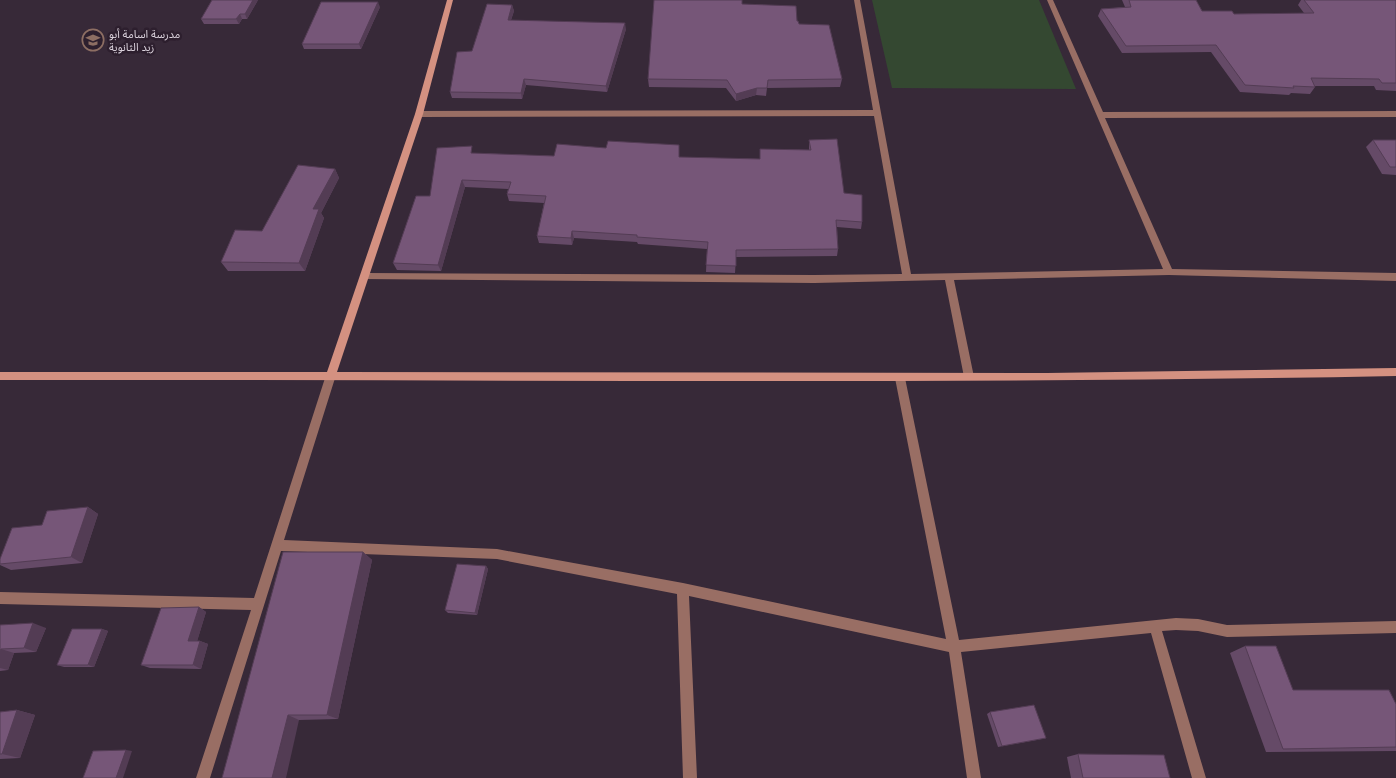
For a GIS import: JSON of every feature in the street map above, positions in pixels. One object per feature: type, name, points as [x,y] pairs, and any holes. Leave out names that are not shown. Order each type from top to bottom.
[{"type":"street","points":[[203,778],[331,375],[419,114],[450,0]]},
{"type":"street","points":[[857,0],[907,278]]},
{"type":"street","points":[[1050,0],[1169,272]]},
{"type":"street","points":[[419,114],[878,113]]},
{"type":"street","points":[[1101,115],[1396,114]]},
{"type":"street","points":[[365,277],[907,278],[1169,272],[1396,278]]},
{"type":"street","points":[[949,277],[969,377]]},
{"type":"street","points":[[0,376],[331,375],[900,378],[1191,377],[1396,372]]},
{"type":"street","points":[[900,378],[954,647],[974,778]]},
{"type":"street","points":[[276,545],[497,554],[683,589],[954,647],[1154,628],[1176,624],[1198,625],[1227,631],[1396,627]]},
{"type":"street","points":[[683,589],[690,778]]},
{"type":"street","points":[[0,598],[258,604]]},
{"type":"street","points":[[1154,628],[1199,778]]},
{"type":"green space","points":[[872,0],[1039,0],[1076,89],[892,88]]},
{"type":"building","points":[[212,0],[253,0],[245,14],[240,14],[236,19],[201,19]]},
{"type":"building","points":[[654,0],[742,0],[742,4],[796,6],[799,24],[829,25],[842,79],[768,80],[767,88],[757,88],[736,94],[727,80],[648,79]]},
{"type":"building","points":[[1129,0],[1196,0],[1202,11],[1232,11],[1234,14],[1314,13],[1304,0],[1396,0],[1396,83],[1382,83],[1379,79],[1311,78],[1315,87],[1293,86],[1294,88],[1245,85],[1216,45],[1126,46],[1101,9],[1131,7]]},
{"type":"building","points":[[321,2],[378,2],[359,44],[302,44]]},
{"type":"building","points":[[487,4],[512,5],[508,20],[625,23],[606,86],[524,79],[521,93],[450,92],[457,52],[472,51]]},
{"type":"building","points":[[837,139],[844,193],[862,195],[862,222],[836,220],[838,249],[736,250],[736,266],[706,265],[708,242],[572,231],[571,238],[537,236],[546,196],[507,194],[511,182],[462,180],[438,265],[393,263],[416,196],[430,196],[437,148],[472,146],[471,153],[554,156],[557,144],[606,148],[608,141],[679,145],[679,157],[760,159],[760,149],[811,150],[809,140]]},
{"type":"building","points":[[1373,140],[1396,140],[1396,167],[1390,167]]},
{"type":"building","points":[[298,165],[335,169],[313,209],[319,209],[299,263],[221,262],[235,230],[262,231]]},
{"type":"building","points":[[88,507],[71,557],[0,564],[0,559],[12,528],[42,525],[47,511]]},
{"type":"building","points":[[283,552],[363,552],[327,715],[288,715],[272,778],[222,778]]},
{"type":"building","points":[[457,564],[486,566],[475,613],[445,610]]},
{"type":"building","points":[[199,607],[188,641],[200,641],[193,665],[141,665],[161,608]]},
{"type":"building","points":[[33,623],[24,648],[1,649],[0,651],[0,625]]},
{"type":"building","points":[[72,629],[102,629],[88,665],[57,665]]},
{"type":"building","points":[[1245,646],[1276,646],[1293,690],[1389,690],[1396,704],[1396,747],[1283,749]]},
{"type":"building","points":[[1034,705],[1046,738],[1002,746],[990,712]]},
{"type":"building","points":[[17,710],[2,754],[0,754],[0,712]]},
{"type":"building","points":[[126,750],[116,778],[83,778],[93,751]]},
{"type":"building","points":[[1078,754],[1164,755],[1170,778],[1083,778]]},
{"type":"place","name":"مدرسة اسامة أبو زيد الثانوية","points":[[93,40]]}]
